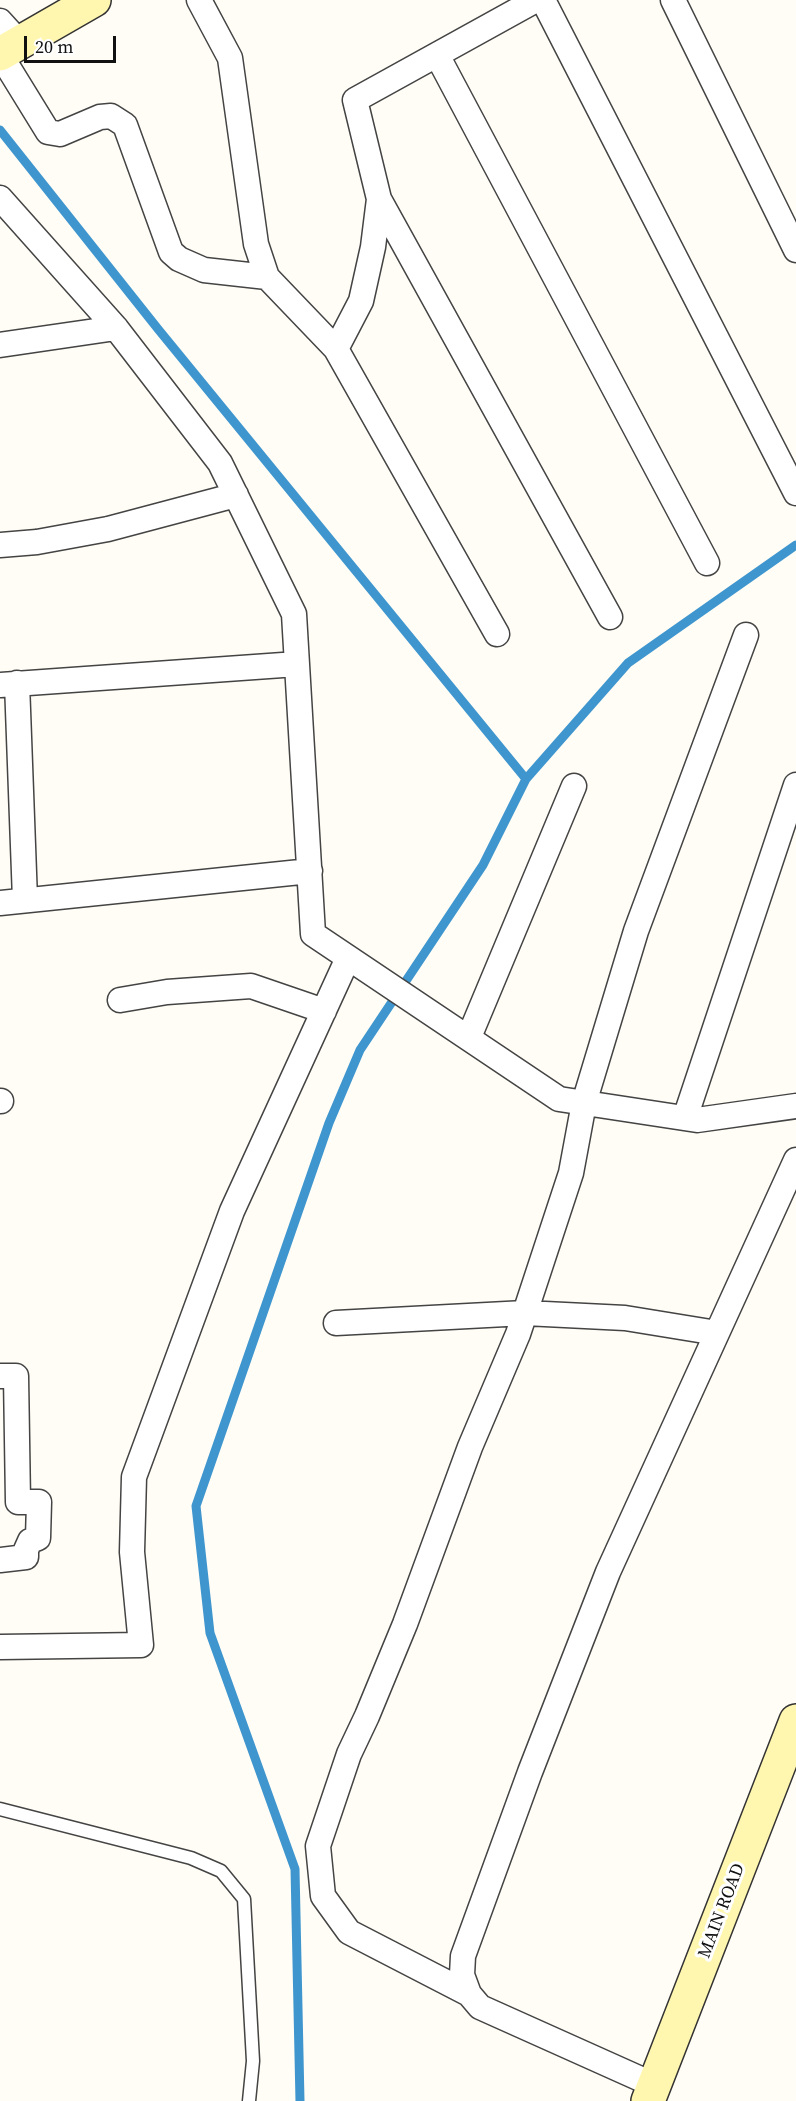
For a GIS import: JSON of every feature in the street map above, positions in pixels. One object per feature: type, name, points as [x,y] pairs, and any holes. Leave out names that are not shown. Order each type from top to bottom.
[{"type":"street","points":[[94,0],[5,43],[48,132],[60,134],[100,117],[111,116],[124,125],[171,252],[179,259],[204,270],[267,277]]},
{"type":"street","points":[[199,0],[230,58],[256,244],[267,277],[336,349],[497,634]]},
{"type":"street","points":[[537,0],[356,100],[379,199],[610,616]]},
{"type":"street","points":[[543,0],[796,493]]},
{"type":"street","points":[[673,0],[796,250]]},
{"type":"street","points":[[437,55],[707,563]]},
{"type":"street","points":[[0,198],[116,328],[220,463],[294,614],[314,934],[559,1099],[697,1120],[796,1106]]},
{"type":"street","points":[[336,349],[361,301],[374,248],[379,199]]},
{"type":"street","points":[[0,345],[116,328]]},
{"type":"street","points":[[0,545],[37,542],[108,530],[236,495]]},
{"type":"street","points":[[469,1994],[349,1932],[323,1896],[318,1846],[349,1754],[368,1716],[405,1624],[470,1447],[525,1313],[571,1173],[584,1103],[636,932],[746,635]]},
{"type":"street","points":[[25,900],[9,684],[297,664]]},
{"type":"street","points":[[685,1118],[796,785]]},
{"type":"street","points":[[469,1037],[574,786]]},
{"type":"street","points":[[0,903],[310,871]]},
{"type":"street","points":[[0,1647],[141,1646],[132,1552],[134,1477],[232,1211],[324,1011],[357,964]]},
{"type":"street","points":[[120,1000],[167,992],[251,986],[324,1011]]},
{"type":"street","points":[[651,2093],[480,2007],[469,1994],[462,1975],[463,1956],[530,1772],[608,1572],[796,1160]]},
{"type":"street","points":[[336,1323],[525,1313],[625,1318],[717,1333]]},
{"type":"street","points":[[0,1376],[16,1376],[18,1502],[39,1502],[38,1539],[30,1540],[26,1557],[0,1560]]},
{"type":"street","name":"MAIN ROAD","points":[[651,2093],[796,1721]]},
{"type":"lane","points":[[0,1809],[191,1858],[221,1871],[244,1899],[253,2061],[249,2101]]},
{"type":"waterway","points":[[0,130],[158,329],[526,779]]},
{"type":"waterway","points":[[300,2101],[295,1869],[210,1633],[196,1506],[329,1123],[360,1050],[483,865],[526,779],[628,663],[796,545]]}]
